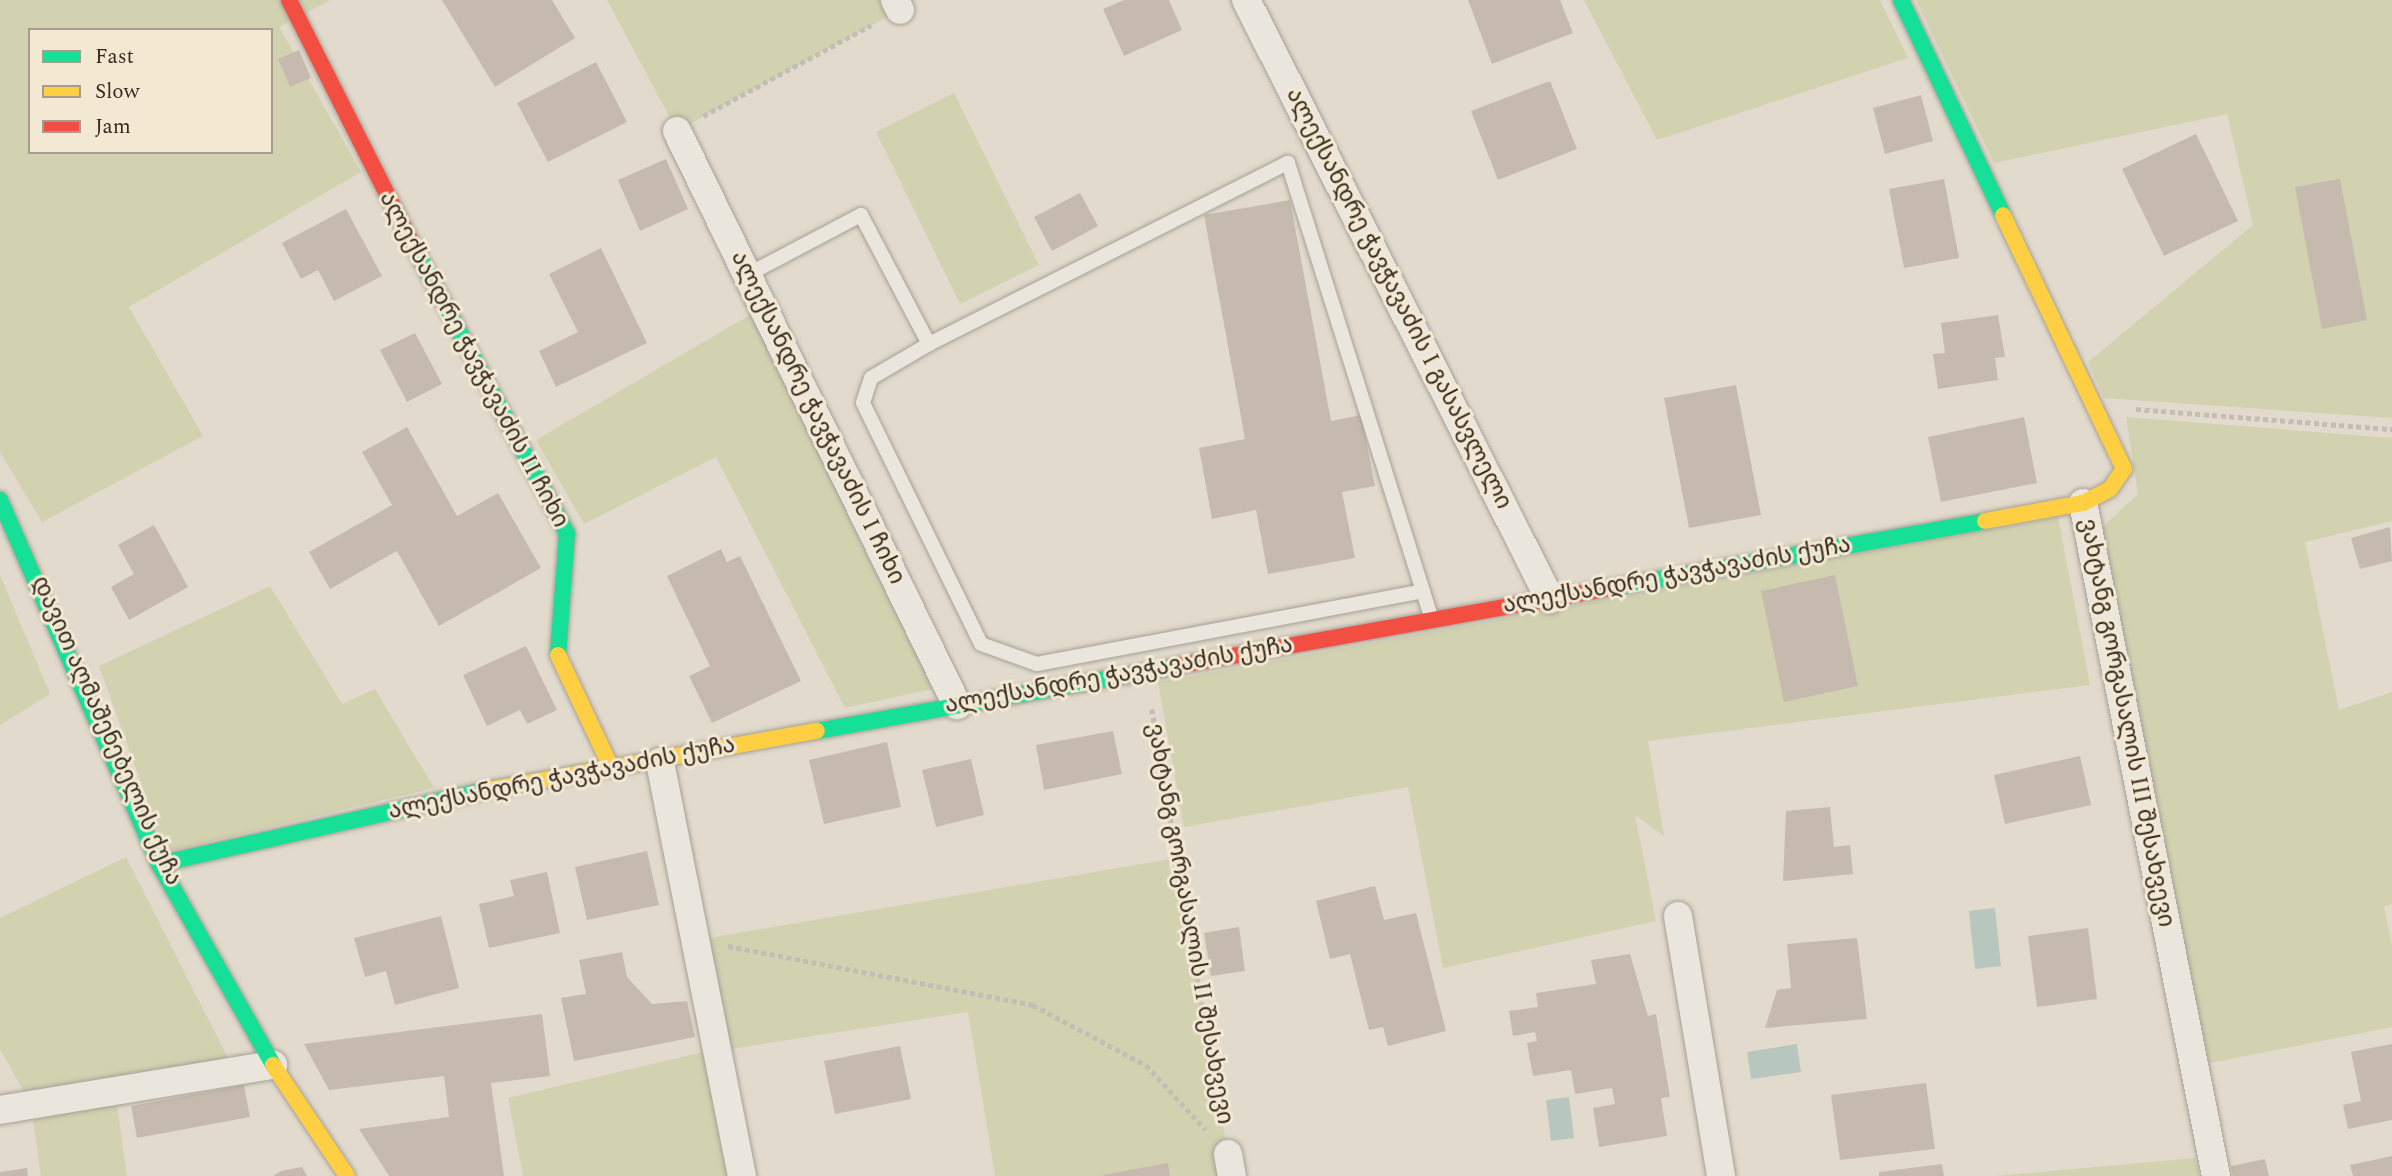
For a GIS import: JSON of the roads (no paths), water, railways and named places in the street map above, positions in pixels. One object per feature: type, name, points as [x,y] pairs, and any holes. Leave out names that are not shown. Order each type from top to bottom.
[{"type":"street","name":"ალექსანდრე ჭავჭავაძის II ჩიხი","points":[[289,0],[369,163],[567,533],[555,648],[612,769]]},
{"type":"street","name":"ალექსანდრე ჭავჭავაძის I გასასვლელი","points":[[1246,0],[1550,599]]},
{"type":"street","name":"ვახტანგ გორგასალის III შესახვევი","points":[[1900,0],[2124,469],[2110,489],[2082,503],[2217,1176]]},
{"type":"street","name":"ალექსანდრე ჭავჭავაძის I ჩიხი","points":[[677,131],[957,705]]},
{"type":"street","name":"დავით აღმაშენებელის ქუჩა","points":[[0,500],[159,864],[273,1065],[346,1176]]},
{"type":"street","name":"ალექსანდრე ჭავჭავაძის ქუჩა","points":[[159,864],[439,799],[660,762],[957,705],[2082,503]]},
{"type":"street","points":[[660,762],[742,1176]]},
{"type":"street","points":[[1678,916],[1721,1176]]},
{"type":"street","points":[[0,1110],[273,1065]]},
{"type":"lane","points":[[1423,591],[1037,664],[981,644],[863,403],[871,378],[929,344],[1287,163],[1423,591],[1432,620]]},
{"type":"lane","points":[[747,275],[861,215],[929,344]]}]
